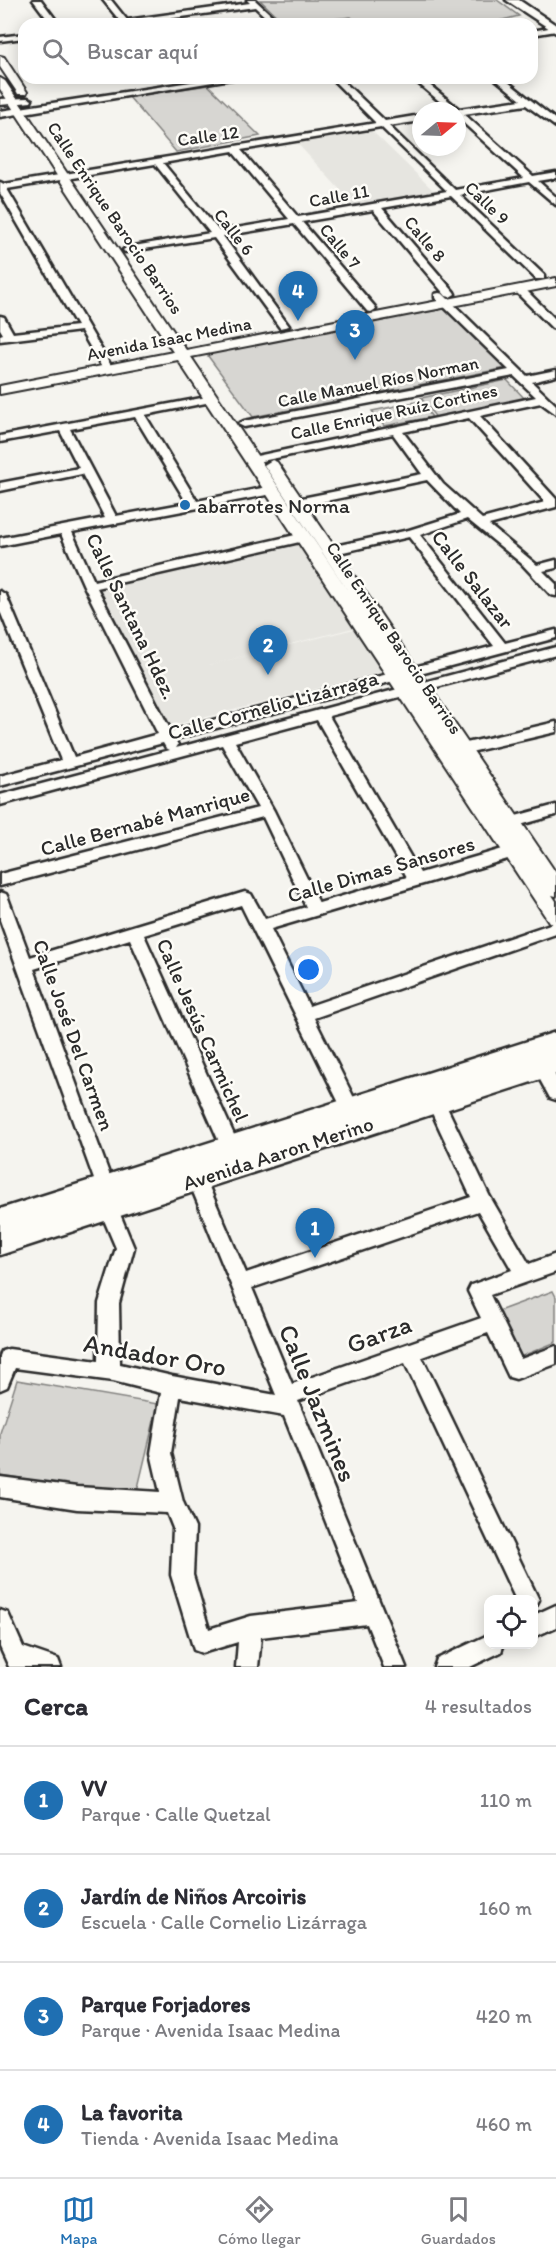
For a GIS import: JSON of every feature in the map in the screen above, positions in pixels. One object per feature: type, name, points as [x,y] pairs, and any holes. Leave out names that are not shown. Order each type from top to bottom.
[{"type":"main road","points":[[512,0],[554,26]]},
{"type":"main road","points":[[532,0],[554,26]]},
{"type":"main road","name":"Avenida Aaron Merino","points":[[193,1169],[230,1146],[556,1042]]},
{"type":"main road","name":"Avenida Aaron Merino","points":[[0,1242],[107,1197],[193,1169],[436,1101],[549,1065]]},
{"type":"main road","name":"Avenida Aaron Merino","points":[[0,1221],[107,1197]]},
{"type":"street","points":[[37,0],[50,18]]},
{"type":"street","points":[[107,0],[122,18]]},
{"type":"street","points":[[146,18],[189,10],[254,3],[270,18]]},
{"type":"street","points":[[538,27],[554,26]]},
{"type":"street","points":[[538,31],[554,26]]},
{"type":"street","points":[[0,39],[18,37]]},
{"type":"street","name":"Calle Enrique Barocio Barrios","points":[[0,59],[19,104]]},
{"type":"street","name":"Calle Enrique Barocio Barrios","points":[[0,81],[128,250],[186,349],[212,399],[297,503],[330,551],[403,674]]},
{"type":"street","points":[[0,114],[19,104],[144,84]]},
{"type":"street","points":[[19,104],[171,84]]},
{"type":"street","name":"Calle 9","points":[[340,84],[540,277]]},
{"type":"street","points":[[423,84],[445,102]]},
{"type":"street","points":[[505,84],[556,124]]},
{"type":"street","points":[[466,111],[527,102]]},
{"type":"street","name":"Calle 12","points":[[0,186],[71,176],[156,160],[236,150],[412,120]]},
{"type":"street","points":[[466,120],[556,202]]},
{"type":"street","name":"Calle 7","points":[[236,150],[371,309]]},
{"type":"street","name":"Calle 6","points":[[156,160],[217,235],[284,326]]},
{"type":"street","name":"Calle 11","points":[[128,250],[556,175]]},
{"type":"street","name":"Calle Enrique Barocio Barrios","points":[[71,176],[186,349],[244,424],[272,490],[403,674],[504,825],[556,889]]},
{"type":"street","points":[[0,186],[105,365]]},
{"type":"street","name":"Calle 8","points":[[375,206],[445,298],[556,411]]},
{"type":"street","name":"Avenida Isaac Medina","points":[[0,390],[10,382],[445,298],[556,274]]},
{"type":"street","name":"Avenida Isaac Medina","points":[[186,349],[371,309],[556,282]]},
{"type":"street","points":[[519,289],[556,326]]},
{"type":"street","points":[[0,319],[5,337],[83,328]]},
{"type":"street","name":"Calle Manuel Ríos Norman","points":[[244,424],[521,376],[556,373]]},
{"type":"street","points":[[0,439],[212,399]]},
{"type":"street","name":"Calle Enrique Ruíz Cortines","points":[[259,458],[543,399]]},
{"type":"street","points":[[138,413],[194,505]]},
{"type":"street","points":[[472,414],[554,504],[481,523]]},
{"type":"street","name":"Calle Santana Hdez.","points":[[63,426],[112,520]]},
{"type":"street","points":[[397,431],[429,476],[468,515],[481,523],[536,569],[556,592]]},
{"type":"street","points":[[0,487],[86,470]]},
{"type":"street","points":[[297,503],[429,476]]},
{"type":"street","points":[[0,542],[272,490]]},
{"type":"street","points":[[330,551],[412,534],[468,515]]},
{"type":"street","name":"Calle Santana Hdez.","points":[[65,530],[90,586],[175,753]]},
{"type":"street","name":"Calle Salazar","points":[[412,534],[502,648]]},
{"type":"street","points":[[90,586],[304,537]]},
{"type":"street","points":[[536,569],[556,564]]},
{"type":"street","points":[[0,595],[69,763]]},
{"type":"street","name":"Calle Cornelio Lizárraga","points":[[0,781],[556,634]]},
{"type":"street","name":"Calle Cornelio Lizárraga","points":[[0,800],[556,651]]},
{"type":"street","name":"Calle Enrique Barocio Barrios","points":[[413,689],[462,749],[504,825],[513,852],[556,916]]},
{"type":"street","points":[[321,714],[417,881]]},
{"type":"street","points":[[462,749],[556,727]]},
{"type":"street","points":[[226,739],[267,811],[315,910]]},
{"type":"street","points":[[504,825],[556,810]]},
{"type":"street","name":"Calle Bernabé Manrique","points":[[0,880],[267,811]]},
{"type":"street","name":"Calle Dimas Sansores","points":[[261,926],[513,852]]},
{"type":"street","name":"Calle José Del Carmen","points":[[0,898],[125,1248],[109,1303],[108,1360],[113,1372]]},
{"type":"street","points":[[25,965],[244,898],[261,926],[303,1016],[350,1108]]},
{"type":"street","points":[[303,1016],[556,928]]},
{"type":"street","name":"Calle Jesús Carmichel","points":[[134,931],[230,1146]]},
{"type":"street","points":[[549,1065],[556,1093]]},
{"type":"street","points":[[436,1101],[482,1201],[524,1274]]},
{"type":"street","name":"Calle Jazmines","points":[[193,1169],[241,1283],[394,1667]]},
{"type":"street","points":[[241,1283],[482,1201]]},
{"type":"street","points":[[556,1263],[478,1291],[516,1370],[556,1354]]},
{"type":"street","name":"Garza","points":[[288,1401],[410,1352],[492,1323]]},
{"type":"street","points":[[410,1352],[526,1595]]},
{"type":"street","name":"Andador Oro","points":[[0,1380],[9,1358],[113,1372],[172,1386],[288,1401]]},
{"type":"street","points":[[172,1386],[161,1453],[173,1503],[184,1528],[182,1575],[202,1642],[251,1627],[371,1612]]},
{"type":"street","points":[[0,1487],[77,1498],[173,1503]]},
{"type":"street","points":[[0,1621],[18,1662],[50,1667]]},
{"type":"street","points":[[247,1667],[251,1627]]},
{"type":"street","points":[[445,1667],[484,1648]]},
{"type":"shaded area","points":[[260,0],[497,0],[519,16],[511,18],[279,18]]},
{"type":"shaded area","points":[[208,85],[260,136],[176,152],[129,97]]},
{"type":"shaded area","points":[[371,130],[435,192],[355,206],[296,142]]},
{"type":"shaded area","points":[[449,308],[506,368],[253,417],[205,352]]},
{"type":"shaded area","points":[[507,380],[527,401],[437,419],[421,398]]},
{"type":"shaded area","points":[[420,401],[432,417],[384,426],[372,411]]},
{"type":"shaded area","points":[[300,542],[357,627],[209,665],[358,628],[387,671],[171,726],[100,588]]},
{"type":"shaded area","points":[[553,1291],[556,1297],[556,1342],[520,1357],[496,1312]]},
{"type":"shaded area","points":[[17,1380],[158,1404],[136,1496],[0,1475],[0,1433]]},
{"type":"place","name":"La favorita","points":[[298,321]]},
{"type":"place","name":"Parque Forjadores","points":[[355,360]]},
{"type":"place","name":"abarrotes Norma","points":[[185,505]]},
{"type":"place","name":"Jardín de Niños Arcoiris","points":[[268,675]]},
{"type":"place","name":"VV","points":[[315,1258]]}]
